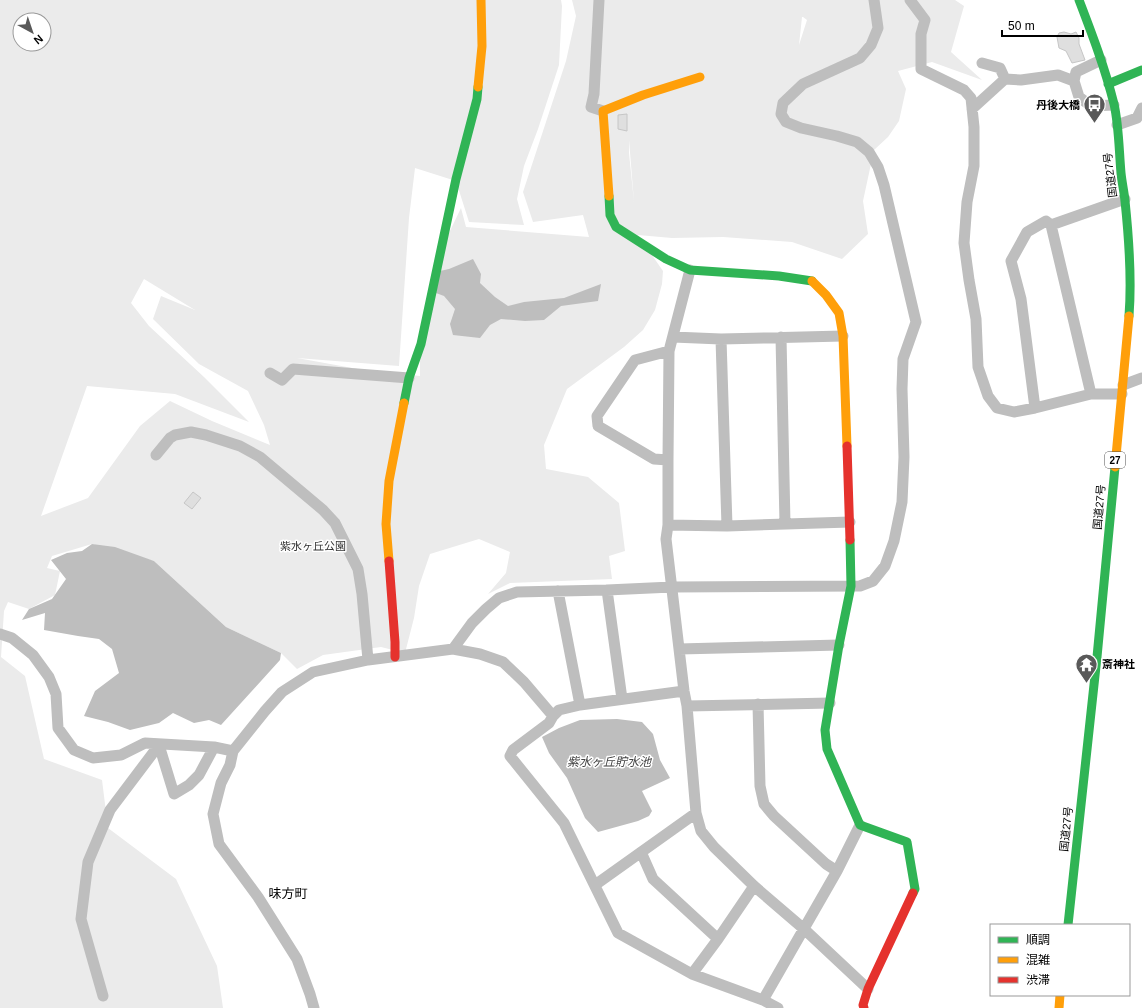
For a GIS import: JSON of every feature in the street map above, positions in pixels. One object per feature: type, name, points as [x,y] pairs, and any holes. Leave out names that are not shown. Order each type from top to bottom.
[{"type":"main road","points":[[395,657],[386,524],[389,480],[409,378],[421,344],[456,179],[476,99],[482,46],[481,0]]},
{"type":"main road","name":"国道27号","points":[[1068,924],[1097,657],[1130,304],[1130,251],[1126,199],[1121,175],[1114,105],[1101,60],[1079,0]]},
{"type":"main road","points":[[1108,84],[1142,70]]},
{"type":"main road","points":[[700,77],[643,95],[603,111],[610,215],[616,226],[666,259],[690,270],[779,276],[812,281],[826,295],[839,313],[843,336],[851,586],[839,645],[825,730],[827,749],[860,825],[907,842],[915,890],[868,989],[863,1004],[864,1008]]},
{"type":"main road","points":[[1059,1008],[1060,996]]},
{"type":"street","points":[[599,0],[594,94],[591,107],[603,111]]},
{"type":"street","points":[[453,650],[472,623],[499,598],[517,592],[672,587],[860,586],[873,581],[885,566],[894,541],[902,502],[904,457],[902,389],[903,359],[916,322],[884,185],[878,167],[869,152],[857,142],[801,128],[786,122],[781,114],[783,103],[803,84],[860,58],[871,45],[878,28],[874,0]]},
{"type":"street","points":[[910,0],[925,20],[921,34],[921,69],[964,90],[972,98],[974,166],[967,202],[964,243],[976,319],[978,366],[988,396],[997,408],[1014,412],[1091,394],[1123,390],[1142,378]]},
{"type":"street","points":[[1101,60],[1076,72],[1074,81],[1079,97],[1091,106],[1114,105]]},
{"type":"street","points":[[982,63],[1000,68],[1005,79]]},
{"type":"street","points":[[972,109],[1005,79],[1021,80],[1058,75],[1074,81]]},
{"type":"street","points":[[1117,125],[1137,118],[1142,108]]},
{"type":"street","points":[[1035,408],[1021,299],[1011,261],[1028,232],[1046,222],[1050,225],[1126,199]]},
{"type":"street","points":[[1050,225],[1091,394]]},
{"type":"street","points":[[690,270],[669,351],[668,525],[666,539],[687,706],[696,813],[701,831],[714,847],[754,886],[804,929],[868,989]]},
{"type":"street","points":[[673,338],[721,339],[843,336]]},
{"type":"street","points":[[781,337],[785,524]]},
{"type":"street","points":[[721,339],[726,526]]},
{"type":"street","points":[[668,460],[654,459],[598,426],[597,416],[635,360],[669,351]]},
{"type":"street","points":[[270,373],[282,380],[293,369],[409,378]]},
{"type":"street","points":[[156,455],[170,438],[181,433],[191,432],[206,435],[240,446],[260,457],[323,510],[335,523],[358,569],[362,594],[368,660]]},
{"type":"street","points":[[668,525],[726,526],[850,522]]},
{"type":"street","points":[[607,590],[622,699]]},
{"type":"street","points":[[558,591],[580,705]]},
{"type":"street","points":[[0,634],[12,638],[33,655],[49,677],[56,694],[58,728],[74,750],[93,758],[121,755],[145,743],[214,747],[233,751]]},
{"type":"street","points":[[679,649],[839,645]]},
{"type":"street","points":[[314,1008],[297,959],[258,897],[219,844],[213,814],[221,783],[230,765],[233,751],[265,711],[282,692],[313,672],[368,660],[453,650],[480,654],[503,662],[524,682],[553,716]]},
{"type":"street","points":[[684,691],[580,705],[559,710],[553,716],[550,723],[513,750],[510,756],[564,823],[618,933],[692,974],[763,1000],[778,1008]]},
{"type":"street","points":[[687,706],[830,702]]},
{"type":"street","points":[[758,704],[760,786],[764,804],[774,816],[826,864],[837,871]]},
{"type":"street","points":[[103,996],[81,919],[88,862],[110,810],[159,745],[174,794],[189,785],[199,775],[214,747]]},
{"type":"street","points":[[594,885],[696,813]]},
{"type":"street","points":[[763,1000],[837,871],[860,825]]},
{"type":"street","points":[[641,852],[653,879],[718,939]]},
{"type":"street","points":[[692,974],[754,886]]},
{"type":"green space","name":"紫水ヶ丘公園","points":[[0,0],[561,0],[559,65],[524,166],[517,199],[524,225],[469,222],[456,181],[415,168],[409,218],[399,366],[297,358],[358,369],[420,376],[420,361],[436,260],[461,208],[466,227],[589,237],[583,215],[533,222],[523,192],[566,61],[576,16],[572,0],[955,0],[964,6],[951,52],[982,80],[932,62],[898,71],[906,89],[899,121],[888,137],[874,150],[863,201],[868,234],[842,259],[792,242],[723,237],[672,238],[638,235],[663,271],[662,284],[655,310],[643,330],[624,347],[567,389],[544,445],[546,469],[588,477],[619,503],[625,551],[609,556],[612,579],[510,583],[488,594],[506,573],[510,552],[479,539],[430,554],[419,586],[414,618],[405,653],[381,647],[323,655],[297,669],[281,653],[226,627],[154,561],[92,544],[52,556],[47,568],[60,571],[55,595],[29,609],[8,602],[4,611],[1,657],[25,676],[44,759],[102,780],[108,828],[176,879],[217,966],[223,1008],[0,1008]],"holes":[[[802,17],[807,20],[799,45]],[[629,140],[634,202],[629,153]],[[144,279],[195,310],[161,296],[153,319],[199,364],[248,391],[264,425],[270,445],[212,421],[170,401],[140,426],[88,498],[41,516],[87,386],[175,394],[249,422],[204,377],[149,326],[131,303]]]},
{"type":"water","points":[[473,259],[481,274],[480,283],[495,297],[508,306],[524,302],[564,298],[601,284],[598,301],[561,306],[544,320],[525,321],[501,319],[490,325],[480,338],[453,335],[450,324],[455,309],[444,296],[436,293],[440,271]]},
{"type":"water","points":[[92,544],[115,547],[154,561],[226,627],[281,653],[280,660],[221,725],[209,720],[194,723],[173,713],[159,723],[130,730],[108,722],[84,716],[95,691],[119,673],[112,649],[99,639],[44,630],[45,613],[22,620],[29,609],[52,599],[66,579],[51,560],[67,553],[82,551]]},
{"type":"water","name":"紫水ヶ丘貯水池","points":[[617,719],[642,722],[653,734],[660,760],[670,778],[642,791],[652,811],[649,816],[638,821],[598,832],[585,818],[567,778],[549,753],[542,737],[559,728],[580,720]]},
{"type":"building","points":[[1064,32],[1071,34],[1076,32],[1085,60],[1072,63],[1066,51],[1059,48],[1057,37],[1059,33]]},
{"type":"building","points":[[627,114],[627,131],[618,129],[618,115]]},
{"type":"building","points":[[193,492],[201,498],[192,509],[184,503]]},
{"type":"traffic: fast","points":[[1079,0],[1102,64],[1116,112],[1129,244],[1129,316]]},
{"type":"traffic: fast","points":[[1108,84],[1142,70]]},
{"type":"traffic: fast","points":[[404,403],[409,378],[421,344],[456,179],[477,99],[478,87]]},
{"type":"traffic: fast","points":[[609,196],[610,215],[616,227],[666,259],[690,270],[779,276],[812,281]]},
{"type":"traffic: fast","points":[[1068,924],[1097,657],[1115,467]]},
{"type":"traffic: fast","points":[[850,540],[851,586],[839,645],[825,730],[827,749],[860,825],[907,842],[915,889],[913,893]]},
{"type":"traffic: slow","points":[[478,87],[482,46],[481,0]]},
{"type":"traffic: slow","points":[[609,196],[603,111],[643,95],[700,77]]},
{"type":"traffic: slow","points":[[812,281],[826,295],[839,313],[843,336],[847,446]]},
{"type":"traffic: slow","points":[[1115,467],[1129,316]]},
{"type":"traffic: slow","points":[[389,561],[386,524],[389,481],[404,403]]},
{"type":"traffic: slow","points":[[1059,1008],[1060,996]]},
{"type":"traffic: jam","points":[[847,446],[850,540]]},
{"type":"traffic: jam","points":[[389,561],[395,657]]},
{"type":"traffic: jam","points":[[864,1008],[863,1005],[868,989],[913,893]]},
{"type":"place","name":"丹後大橋","points":[[1095,124]]},
{"type":"place","name":"斎神社","points":[[1087,684]]},
{"type":"district","name":"味方町","points":[[288,893]]}]
